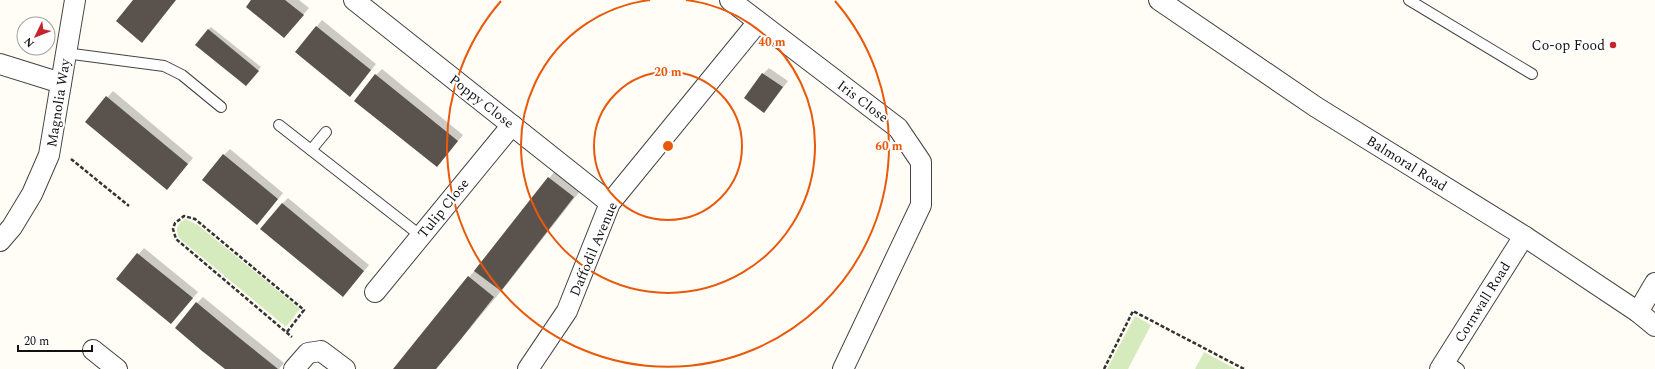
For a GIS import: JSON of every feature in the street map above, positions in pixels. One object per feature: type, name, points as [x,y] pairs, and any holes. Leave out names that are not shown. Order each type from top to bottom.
[{"type":"street","name":"Magnolia Way","points":[[0,241],[12,228],[32,194],[52,144],[65,53],[75,0]]},
{"type":"street","name":"Poppy Close","points":[[354,0],[610,203]]},
{"type":"street","name":"Iris Close","points":[[730,0],[898,128],[921,162],[921,205],[843,369]]},
{"type":"street","name":"Balmoral Road","points":[[1159,0],[1316,107],[1524,236],[1638,312],[1655,326]]},
{"type":"street","name":"Daffodil Avenue","points":[[528,369],[567,311],[610,203],[758,22]]},
{"type":"street","points":[[0,64],[61,83]]},
{"type":"street","name":"Tulip Close","points":[[375,292],[512,125]]},
{"type":"street","name":"Cornwall Road","points":[[1448,366],[1524,236]]},
{"type":"street","points":[[1638,312],[1655,283]]},
{"type":"street","points":[[93,350],[117,369]]},
{"type":"street","points":[[294,369],[308,353],[321,350],[345,369]]},
{"type":"lane","points":[[1409,0],[1532,74]]},
{"type":"lane","points":[[65,53],[164,66],[182,75],[221,108]]},
{"type":"lane","points":[[279,125],[420,236]]},
{"type":"lane","points":[[311,150],[326,132]]},
{"type":"path","points":[[52,144],[129,206]]},
{"type":"path","points":[[287,332],[304,310],[194,220],[184,216],[179,220],[173,229],[176,239],[287,332],[308,353]]},
{"type":"path","points":[[1104,369],[1133,311],[1244,369]]},
{"type":"green space","points":[[185,219],[198,225],[300,309],[286,327],[179,238],[177,232],[178,227]]},
{"type":"green space","points":[[1135,316],[1151,325],[1128,369],[1107,369]]},
{"type":"green space","points":[[1204,352],[1236,369],[1195,369]]},
{"type":"building","points":[[133,0],[176,0],[142,43],[116,21]]},
{"type":"building","points":[[251,0],[285,0],[304,15],[284,38],[246,7]]},
{"type":"building","points":[[316,26],[371,70],[350,97],[295,52]]},
{"type":"building","points":[[208,29],[259,71],[246,86],[195,45]]},
{"type":"building","points":[[762,73],[783,87],[764,113],[744,98]]},
{"type":"building","points":[[375,74],[458,141],[437,167],[354,101]]},
{"type":"building","points":[[106,96],[188,164],[167,190],[85,122]]},
{"type":"building","points":[[223,154],[278,199],[257,225],[202,180]]},
{"type":"building","points":[[548,177],[574,197],[501,291],[474,271]]},
{"type":"building","points":[[282,203],[364,271],[343,297],[260,229]]},
{"type":"building","points":[[137,253],[193,298],[171,324],[116,279]]},
{"type":"building","points":[[468,276],[494,297],[461,339],[436,369],[393,369]]},
{"type":"building","points":[[196,302],[278,369],[225,369],[202,351],[175,328]]},
{"type":"place","name":"Co-op Food","points":[[1613,45]]}]
